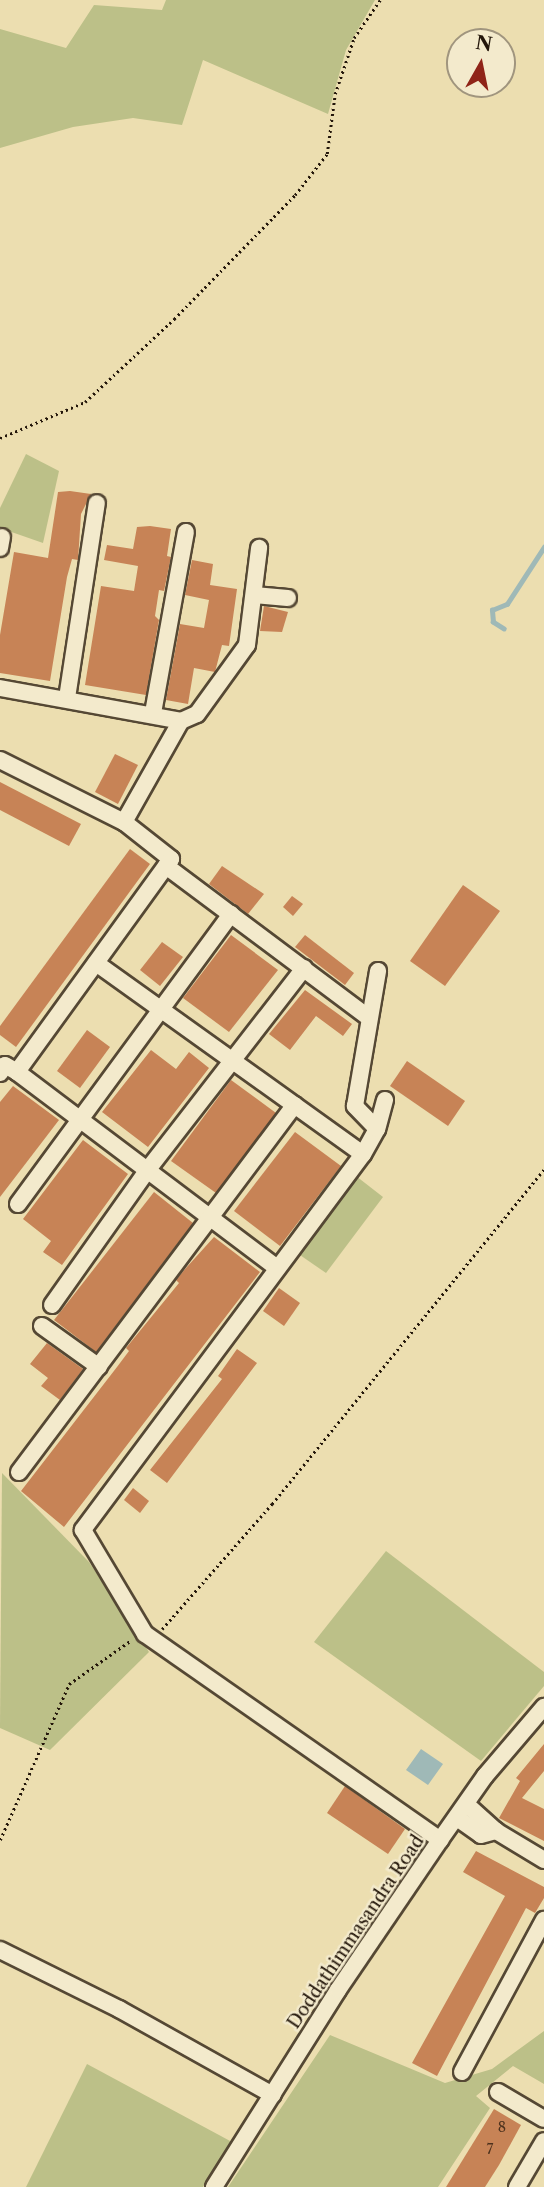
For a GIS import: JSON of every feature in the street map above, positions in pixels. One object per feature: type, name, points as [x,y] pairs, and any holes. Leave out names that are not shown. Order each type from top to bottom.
[{"type":"street","points":[[67,698],[97,503]]},
{"type":"street","points":[[153,713],[186,532]]},
{"type":"street","points":[[124,822],[181,721],[197,714],[247,645],[259,548]]},
{"type":"street","points":[[254,596],[288,598]]},
{"type":"street","points":[[0,688],[153,713],[181,721]]},
{"type":"street","points":[[0,760],[124,822],[171,859],[18,1072]]},
{"type":"street","points":[[166,866],[369,1018]]},
{"type":"street","points":[[18,1204],[232,914]]},
{"type":"street","points":[[96,963],[363,1154]]},
{"type":"street","points":[[52,1304],[149,1168],[304,968]]},
{"type":"street","points":[[377,1129],[355,1106],[379,971]]},
{"type":"street","points":[[0,1073],[5,1065],[18,1072],[214,1217],[276,1267]]},
{"type":"street","points":[[385,1100],[377,1129],[363,1154],[276,1267],[83,1530],[148,1635],[440,1840]]},
{"type":"street","points":[[19,1472],[214,1217],[295,1105]]},
{"type":"street","points":[[42,1326],[99,1367]]},
{"type":"street","name":"Doddathimmasandra Road","points":[[214,2187],[440,1840],[544,1707]]},
{"type":"street","points":[[466,1804],[496,1831],[544,1860]]},
{"type":"street","points":[[457,1818],[481,1835],[496,1831]]},
{"type":"street","points":[[462,2072],[544,1920]]},
{"type":"street","points":[[0,1950],[119,2009],[273,2095]]},
{"type":"street","points":[[498,2092],[544,2119]]},
{"type":"street","points":[[517,2187],[544,2141]]},
{"type":"path","points":[[0,438],[85,402],[174,319],[295,195],[327,154],[335,94],[354,38],[380,0]]},
{"type":"path","points":[[0,1840],[69,1684],[148,1635],[272,1504],[544,1170]]},
{"type":"green space","points":[[166,0],[375,0],[346,50],[328,114],[203,60],[182,125],[133,118],[73,127],[0,148],[0,29],[66,48],[94,5],[162,10]]},
{"type":"green space","points":[[26,454],[59,471],[43,543],[0,528],[0,508]]},
{"type":"green space","points":[[356,1176],[383,1197],[326,1273],[297,1253]]},
{"type":"green space","points":[[2,1473],[89,1562],[149,1652],[50,1750],[0,1728]]},
{"type":"green space","points":[[386,1551],[544,1672],[544,1686],[481,1761],[314,1642]]},
{"type":"green space","points":[[544,2031],[544,2084],[513,2066],[476,2096],[490,2108],[438,2187],[228,2187],[330,2035],[445,2083],[492,2069]]},
{"type":"green space","points":[[87,2064],[232,2142],[203,2187],[26,2187]]},
{"type":"water","points":[[421,1749],[443,1764],[428,1785],[406,1770]]},
{"type":"building","points":[[58,492],[91,494],[81,514],[78,560],[72,559],[67,577],[50,681],[0,673],[0,635],[14,552],[48,558]]},
{"type":"building","points":[[137,527],[171,529],[167,556],[171,557],[164,591],[159,590],[155,616],[159,620],[146,695],[85,685],[101,586],[134,591],[138,566],[104,560],[107,545],[133,549]]},
{"type":"building","points":[[192,560],[213,564],[210,585],[237,589],[229,646],[222,645],[215,672],[194,668],[188,704],[166,700],[180,624],[204,628],[209,600],[185,595]]},
{"type":"building","points":[[264,606],[288,612],[282,632],[260,631]]},
{"type":"building","points":[[115,754],[138,765],[118,804],[95,792]]},
{"type":"building","points":[[0,782],[81,824],[69,846],[0,810]]},
{"type":"building","points":[[130,849],[150,864],[16,1047],[0,1035],[0,1026]]},
{"type":"building","points":[[222,866],[264,894],[248,914],[209,884]]},
{"type":"building","points":[[463,885],[500,911],[445,986],[410,961]]},
{"type":"building","points":[[292,896],[303,904],[293,916],[283,907]]},
{"type":"building","points":[[231,935],[278,970],[229,1032],[183,998]]},
{"type":"building","points":[[305,935],[354,973],[345,985],[295,947]]},
{"type":"building","points":[[162,942],[183,957],[160,986],[140,970]]},
{"type":"building","points":[[305,990],[352,1024],[343,1036],[316,1016],[290,1050],[269,1034]]},
{"type":"building","points":[[87,1030],[110,1047],[80,1088],[57,1071]]},
{"type":"building","points":[[151,1050],[176,1069],[189,1052],[209,1068],[148,1147],[102,1112]]},
{"type":"building","points":[[407,1061],[465,1101],[448,1126],[390,1086]]},
{"type":"building","points":[[231,1080],[276,1113],[216,1193],[171,1161]]},
{"type":"building","points":[[13,1086],[59,1120],[0,1197],[0,1102]]},
{"type":"building","points":[[295,1132],[341,1166],[280,1246],[234,1211]]},
{"type":"building","points":[[83,1140],[128,1174],[62,1265],[43,1252],[51,1241],[23,1219]]},
{"type":"building","points":[[154,1192],[193,1223],[96,1352],[54,1320]]},
{"type":"building","points":[[214,1237],[260,1272],[64,1527],[21,1491],[129,1351],[126,1348],[179,1283],[176,1280]]},
{"type":"building","points":[[279,1288],[300,1303],[284,1326],[263,1311]]},
{"type":"building","points":[[47,1343],[83,1369],[60,1400],[41,1386],[48,1378],[30,1364]]},
{"type":"building","points":[[237,1349],[257,1363],[167,1483],[150,1470],[222,1379],[218,1376]]},
{"type":"building","points":[[133,1488],[149,1501],[140,1513],[124,1500]]},
{"type":"building","points":[[544,1744],[544,1771],[522,1798],[544,1809],[544,1841],[499,1818],[520,1781],[516,1778]]},
{"type":"building","points":[[345,1786],[405,1829],[388,1854],[327,1813]]},
{"type":"building","points":[[476,1851],[544,1887],[544,1898],[535,1913],[526,1908],[437,2076],[412,2063],[505,1896],[463,1872]]},
{"type":"building","points":[[494,2109],[521,2125],[499,2165],[485,2187],[446,2187]]},
{"type":"waterway","points":[[504,629],[493,622],[492,610],[507,604],[544,547]]}]
